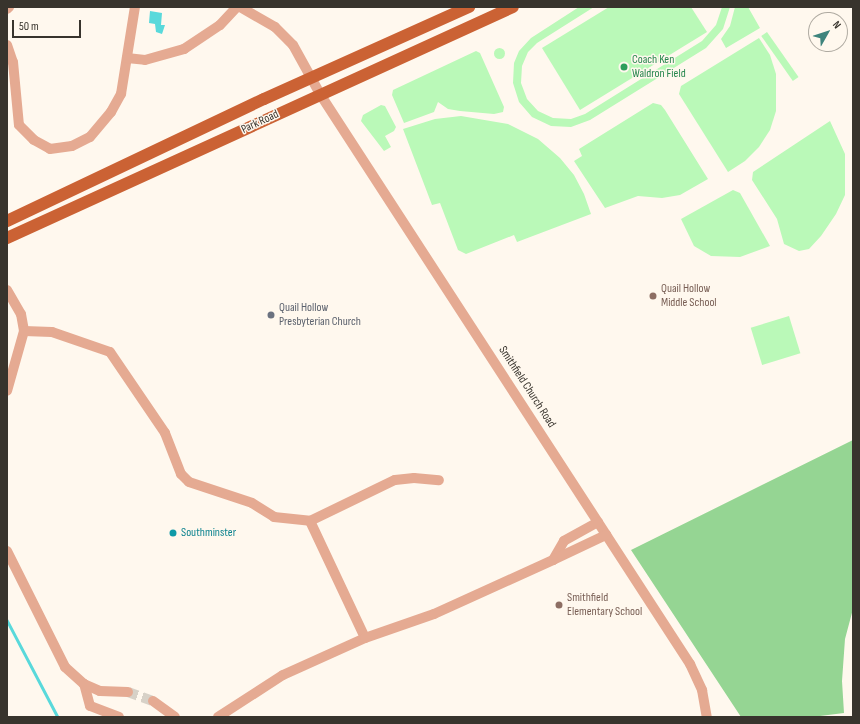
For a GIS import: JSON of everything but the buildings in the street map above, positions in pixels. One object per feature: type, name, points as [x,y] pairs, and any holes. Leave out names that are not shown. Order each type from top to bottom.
[{"type":"main road","name":"Park Road","points":[[7,221],[311,78],[469,7]]},
{"type":"main road","name":"Park Road","points":[[7,238],[513,7]]},
{"type":"street","points":[[7,45],[13,62],[19,124],[34,140],[50,149],[72,146],[90,137],[104,122],[121,94],[135,7]]},
{"type":"street","points":[[127,58],[145,60],[168,56],[184,49],[220,25],[239,7]]},
{"type":"street","name":"Smithfield Church Road","points":[[239,7],[285,35],[320,94],[696,674],[702,690],[707,717]]},
{"type":"street","points":[[7,290],[17,306],[24,331],[7,391]]},
{"type":"street","points":[[7,299],[17,306]]},
{"type":"street","points":[[24,331],[52,332],[110,352],[165,433],[181,474],[190,482],[252,503],[274,517],[310,521],[395,480],[414,478],[439,480]]},
{"type":"street","points":[[310,521],[365,638]]},
{"type":"street","points":[[553,560],[564,541],[598,522]]},
{"type":"street","points":[[218,717],[283,675],[365,638],[434,614],[606,535]]},
{"type":"street","points":[[7,551],[65,668],[84,684],[100,691],[128,692]]},
{"type":"street","points":[[84,684],[90,706],[118,717]]},
{"type":"street","points":[[153,701],[175,717]]},
{"type":"green space","points":[[579,7],[594,7],[537,43],[528,52],[522,66],[521,83],[527,99],[538,111],[553,118],[571,119],[585,114],[702,41],[716,25],[722,7],[730,7],[723,29],[706,48],[590,120],[571,127],[551,126],[532,117],[519,102],[513,83],[514,63],[519,51],[531,38]]},
{"type":"green space","points":[[609,7],[691,7],[707,32],[580,110],[542,48]]},
{"type":"green space","points":[[735,7],[748,7],[760,28],[726,48],[721,39],[730,26]]},
{"type":"green space","points":[[767,32],[799,77],[793,81],[761,36]]},
{"type":"green space","points":[[759,38],[770,55],[776,74],[776,111],[770,130],[759,147],[745,161],[728,172],[679,94],[681,86]]},
{"type":"green space","points":[[499,47],[503,49],[505,53],[503,57],[499,59],[495,57],[493,53],[495,49]]},
{"type":"green space","points":[[476,51],[480,53],[504,107],[503,112],[494,114],[460,111],[448,109],[438,102],[434,112],[404,123],[392,95],[393,90]]},
{"type":"green space","points":[[653,103],[661,105],[665,110],[708,179],[680,195],[662,198],[638,196],[605,208],[574,161],[582,156],[579,149]]},
{"type":"green space","points":[[381,105],[385,106],[396,127],[394,131],[385,136],[391,147],[384,151],[361,121],[363,115]]},
{"type":"green space","points":[[461,116],[508,124],[538,139],[560,158],[574,175],[584,194],[591,214],[517,242],[514,235],[466,254],[458,250],[440,203],[432,205],[403,129],[435,119]]},
{"type":"green space","points":[[830,121],[845,154],[845,195],[836,214],[821,236],[809,249],[799,251],[784,244],[777,219],[752,180],[753,172]]},
{"type":"green space","points":[[733,190],[740,193],[770,246],[740,257],[711,256],[694,246],[681,219]]},
{"type":"green space","points":[[789,316],[800,353],[762,365],[751,328]]},
{"type":"green space","points":[[853,440],[853,609],[845,639],[842,681],[844,713],[812,717],[741,717],[631,550]]},
{"type":"water","points":[[150,11],[162,13],[161,25],[165,25],[162,34],[156,32],[155,24],[149,23]]},
{"type":"waterway","points":[[7,620],[58,717]]},
{"type":"tunnel","points":[[128,692],[153,701]]},
{"type":"place","name":"Coach Ken Waldron Field","points":[[624,67]]},
{"type":"place","name":"Quail Hollow Middle School","points":[[653,296]]},
{"type":"place","name":"Quail Hollow Presbyterian Church","points":[[271,315]]},
{"type":"place","name":"Southminster","points":[[173,533]]},
{"type":"place","name":"Smithfield Elementary School","points":[[559,605]]}]
